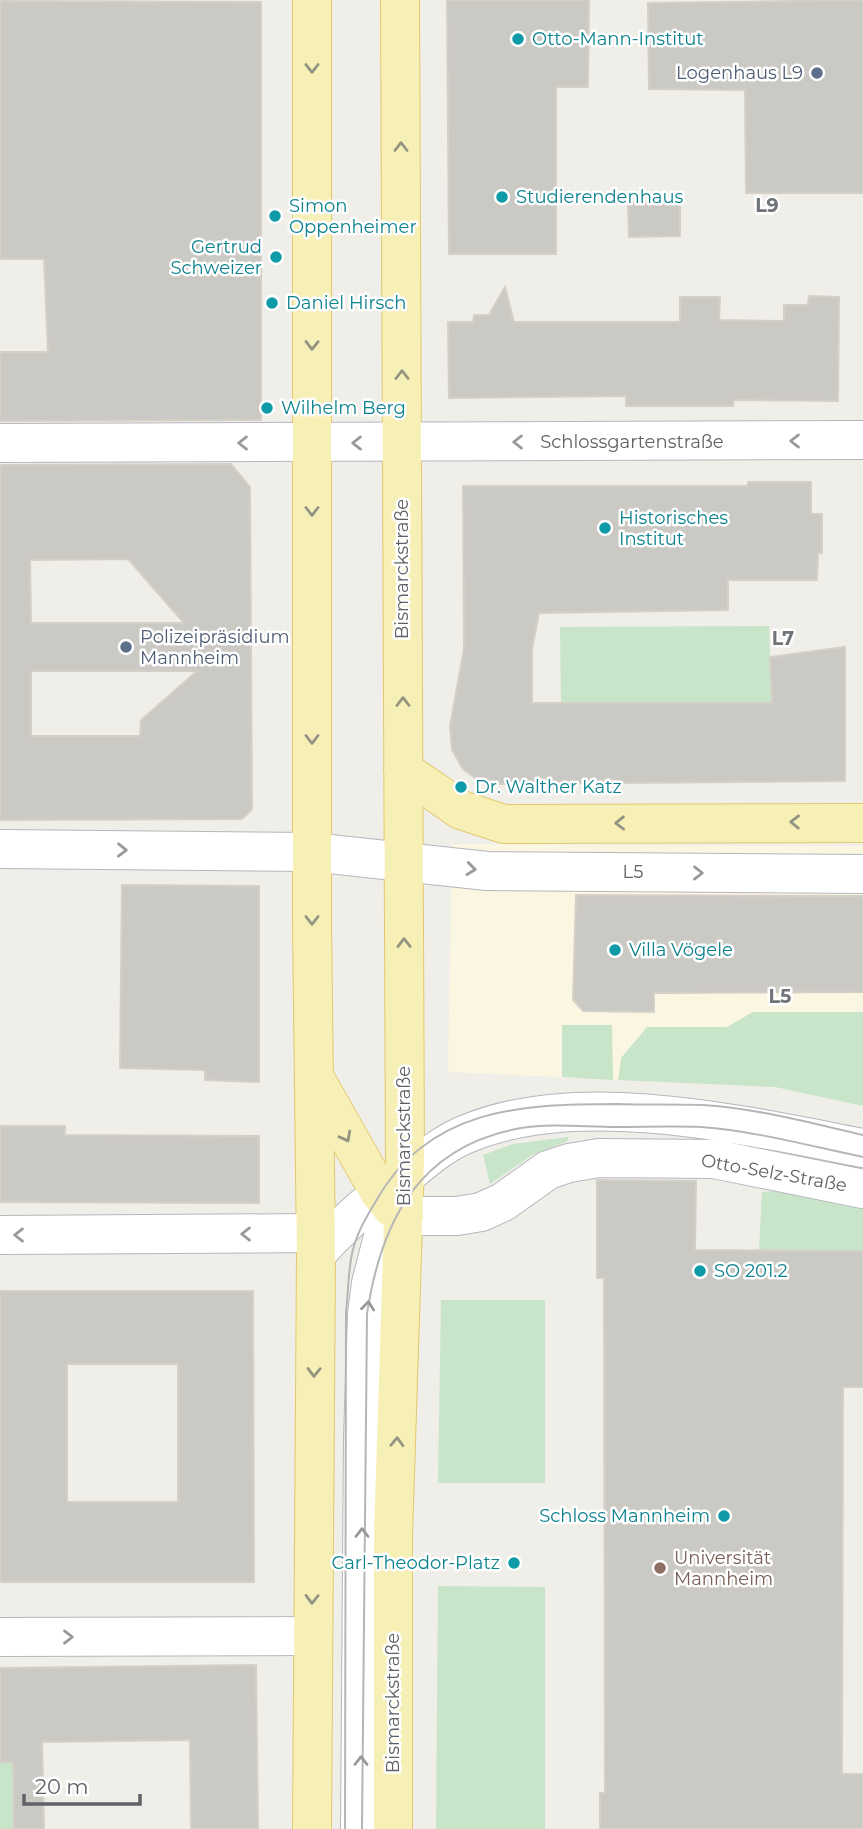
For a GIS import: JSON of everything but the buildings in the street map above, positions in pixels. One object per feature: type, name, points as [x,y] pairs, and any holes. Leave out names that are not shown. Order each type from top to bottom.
[{"type":"main road","points":[[312,0],[315,1244],[312,1829]]},
{"type":"main road","name":"Bismarckstraße","points":[[393,1829],[396,1196],[403,860],[400,0]]},
{"type":"main road","points":[[403,770],[461,810],[504,824],[713,821],[863,823]]},
{"type":"main road","points":[[314,1077],[396,1196]]},
{"type":"street","name":"Schlossgartenstraße","points":[[402,443],[863,440]]},
{"type":"street","points":[[0,443],[402,443]]},
{"type":"street","name":"L5","points":[[0,849],[312,852],[487,871],[863,874]]},
{"type":"street","points":[[360,1829],[363,1439],[367,1314],[371,1283],[396,1196],[420,1162],[467,1133],[532,1115],[638,1114],[717,1119],[863,1148]]},
{"type":"street","name":"Otto-Selz-Straße","points":[[396,1196],[457,1216],[481,1212],[503,1202],[537,1177],[569,1163],[599,1158],[714,1159],[863,1189]]},
{"type":"street","points":[[0,1235],[315,1244],[396,1196]]},
{"type":"street","points":[[0,1637],[312,1636]]},
{"type":"shaded area","name":"L5","points":[[452,844],[863,846],[863,1106],[775,1087],[448,1072]]},
{"type":"green space","points":[[769,626],[771,703],[561,702],[560,627]]},
{"type":"green space","points":[[753,1012],[863,1012],[863,1106],[775,1087],[618,1080],[621,1058],[647,1027],[727,1027]]},
{"type":"green space","points":[[562,1025],[612,1025],[613,1080],[562,1077]]},
{"type":"green space","points":[[568,1137],[568,1141],[532,1155],[490,1184],[483,1155],[513,1144]]},
{"type":"green space","points":[[863,1184],[863,1250],[759,1251],[762,1192]]},
{"type":"green space","points":[[441,1300],[545,1300],[545,1483],[438,1483]]},
{"type":"green space","points":[[438,1586],[545,1587],[545,1829],[436,1829]]},
{"type":"green space","points":[[0,1762],[13,1762],[14,1829],[0,1829]]},
{"type":"tram line","points":[[345,1829],[346,1312],[352,1251],[368,1215],[397,1170],[422,1147],[450,1129],[512,1110],[546,1106],[617,1104],[722,1107],[863,1135]]},
{"type":"tram line","points":[[362,1829],[367,1314],[373,1280],[383,1248],[395,1219],[411,1193],[431,1170],[456,1152],[486,1137],[521,1128],[557,1125],[721,1129],[863,1157]]},
{"type":"place","name":"Otto-Mann-Institut","points":[[518,39]]},
{"type":"place","name":"Logenhaus L9","points":[[817,73]]},
{"type":"place","name":"Studierendenhaus","points":[[502,197]]},
{"type":"place","name":"Simon Oppenheimer","points":[[275,216]]},
{"type":"place","name":"Gertrud Schweizer","points":[[276,257]]},
{"type":"place","name":"Daniel Hirsch","points":[[272,303]]},
{"type":"place","name":"Wilhelm Berg","points":[[267,408]]},
{"type":"place","name":"Historisches Institut","points":[[605,528]]},
{"type":"place","name":"Polizeipräsidium Mannheim","points":[[126,647]]},
{"type":"place","name":"Dr. Walther Katz","points":[[461,787]]},
{"type":"place","name":"Villa Vögele","points":[[615,950]]},
{"type":"place","name":"SO 201.2","points":[[700,1271]]},
{"type":"place","name":"Schloss Mannheim","points":[[724,1516]]},
{"type":"place","name":"Carl-Theodor-Platz","points":[[514,1563]]},
{"type":"place","name":"Universität Mannheim","points":[[660,1568]]},
{"type":"district","name":"L9","points":[[767,205]]},
{"type":"district","name":"L7","points":[[783,638]]},
{"type":"district","name":"L5","points":[[780,996]]}]
